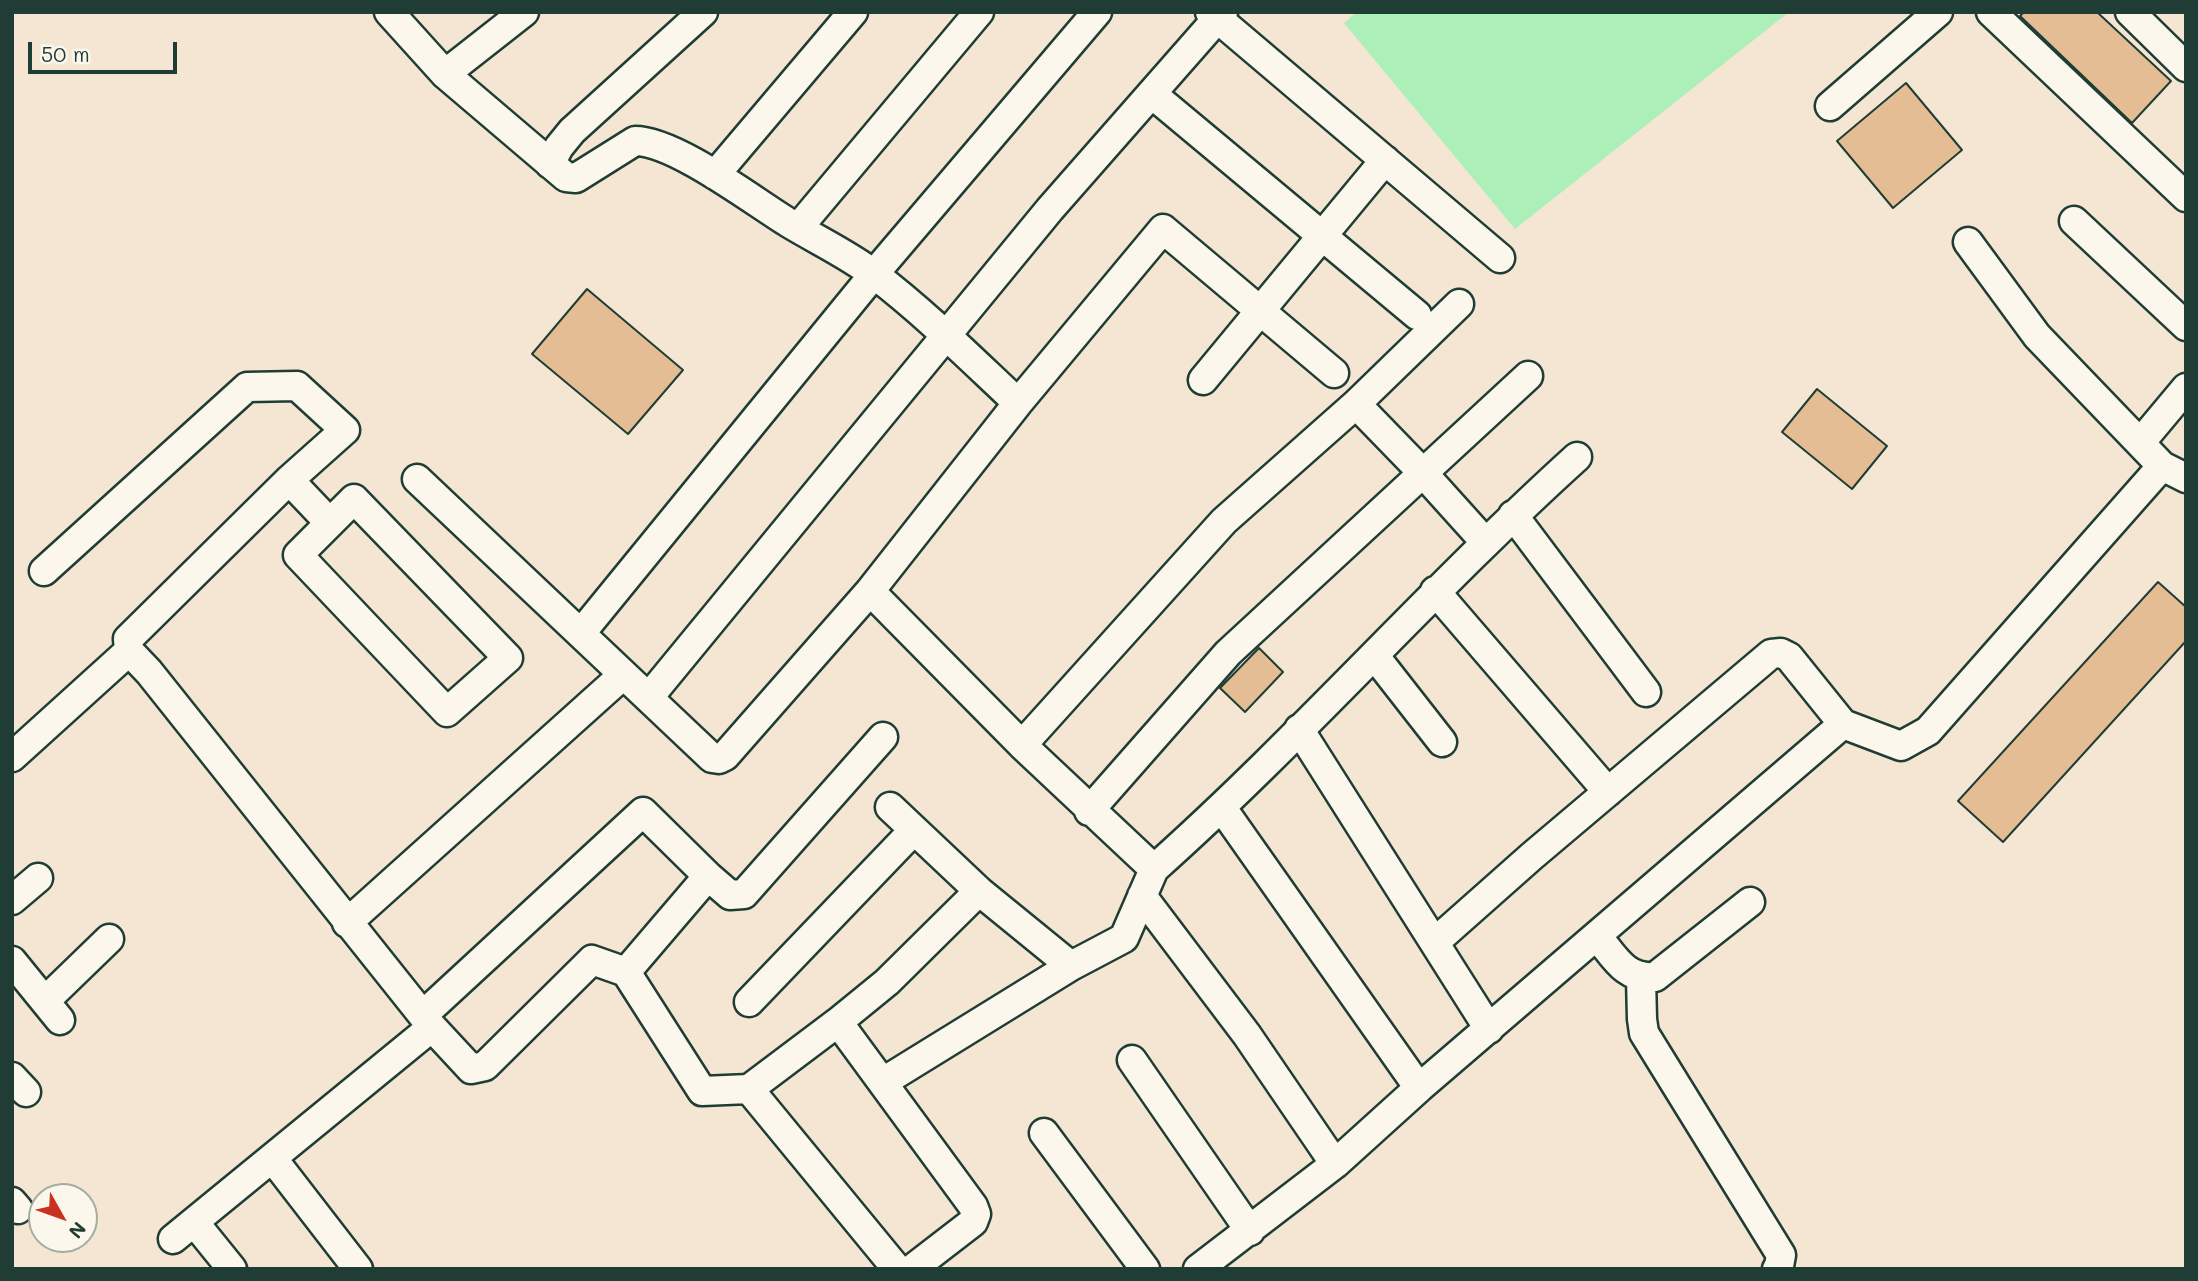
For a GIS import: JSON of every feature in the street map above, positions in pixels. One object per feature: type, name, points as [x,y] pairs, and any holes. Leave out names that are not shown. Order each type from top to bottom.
[{"type":"street","points":[[388,12],[444,74],[566,177],[576,178],[635,141],[646,141],[715,175],[874,274],[1018,403]]},
{"type":"street","points":[[444,74],[524,12]]},
{"type":"street","points":[[550,164],[572,131],[703,12]]},
{"type":"street","points":[[715,175],[853,12]]},
{"type":"street","points":[[798,229],[979,12]]},
{"type":"street","points":[[581,633],[874,274],[1097,12]]},
{"type":"street","points":[[1830,106],[1938,12]]},
{"type":"street","points":[[1991,12],[2186,197]]},
{"type":"street","points":[[2130,12],[2186,66]]},
{"type":"street","points":[[649,697],[1050,209],[1152,94],[1217,14],[1500,258]]},
{"type":"street","points":[[1152,94],[1418,315]]},
{"type":"street","points":[[1203,380],[1385,160]]},
{"type":"street","points":[[2074,220],[2186,326]]},
{"type":"street","points":[[417,479],[712,758],[719,759],[725,756],[870,591],[1018,403],[1163,229],[1334,373]]},
{"type":"street","points":[[1435,942],[1771,654],[1781,653],[1789,657],[1843,724],[1900,746],[1928,731],[2174,472],[2140,443],[2037,336],[1968,242]]},
{"type":"street","points":[[1022,745],[1224,521],[1356,404],[1460,304]]},
{"type":"street","points":[[1089,811],[1228,653],[1528,376]]},
{"type":"street","points":[[44,571],[247,387],[297,386],[345,430],[289,481],[128,639],[129,651],[158,682],[427,1021],[471,1069],[485,1066],[592,960],[626,972],[702,1091],[749,1090],[887,982],[979,891]]},
{"type":"street","points":[[2140,443],[2186,388]]},
{"type":"street","points":[[1356,404],[1486,543]]},
{"type":"street","points":[[883,1082],[1071,966],[1124,938],[1154,869],[1222,808],[1435,591],[1577,457]]},
{"type":"street","points":[[289,481],[330,523]]},
{"type":"street","points":[[354,499],[508,658],[447,712],[298,555],[330,523],[354,499]]},
{"type":"street","points":[[1513,515],[1646,691]]},
{"type":"street","points":[[870,591],[1089,811],[1154,869]]},
{"type":"street","points":[[1435,591],[1608,792]]},
{"type":"street","points":[[12,757],[129,651]]},
{"type":"street","points":[[1374,655],[1442,742]]},
{"type":"street","points":[[347,923],[623,675]]},
{"type":"street","points":[[1198,1269],[1335,1164],[1419,1087],[1843,724]]},
{"type":"street","points":[[1299,729],[1489,1029]]},
{"type":"street","points":[[232,1269],[184,1230],[273,1158],[427,1021],[643,812],[730,895],[744,894],[883,737]]},
{"type":"street","points":[[890,807],[979,891],[1071,966]]},
{"type":"street","points":[[1222,808],[1419,1087]]},
{"type":"street","points":[[749,1002],[914,830]]},
{"type":"street","points":[[626,972],[708,876]]},
{"type":"street","points":[[12,900],[38,878]]},
{"type":"street","points":[[1142,896],[1247,1035],[1335,1164]]},
{"type":"street","points":[[1597,936],[1629,974],[1641,978],[1654,977],[1750,902]]},
{"type":"street","points":[[12,961],[52,1010],[109,939]]},
{"type":"street","points":[[1641,978],[1644,1032],[1782,1255],[1777,1269]]},
{"type":"street","points":[[838,1023],[973,1206],[976,1214],[973,1222],[912,1269]]},
{"type":"street","points":[[1132,1060],[1250,1231]]},
{"type":"street","points":[[749,1090],[897,1269]]},
{"type":"street","points":[[1044,1133],[1145,1269]]},
{"type":"street","points":[[273,1158],[358,1269]]},
{"type":"green space","points":[[1357,12],[1789,12],[1515,229],[1344,23]]},
{"type":"building","points":[[2024,12],[2097,12],[2171,81],[2132,123],[2020,16]]},
{"type":"building","points":[[1906,83],[1962,150],[1893,208],[1837,141]]},
{"type":"building","points":[[587,289],[683,370],[628,434],[532,354]]},
{"type":"building","points":[[1817,389],[1887,446],[1852,489],[1782,432]]},
{"type":"building","points":[[2158,582],[2186,607],[2186,641],[2003,842],[1958,801]]},
{"type":"building","points":[[1259,648],[1283,672],[1245,712],[1220,688]]}]
